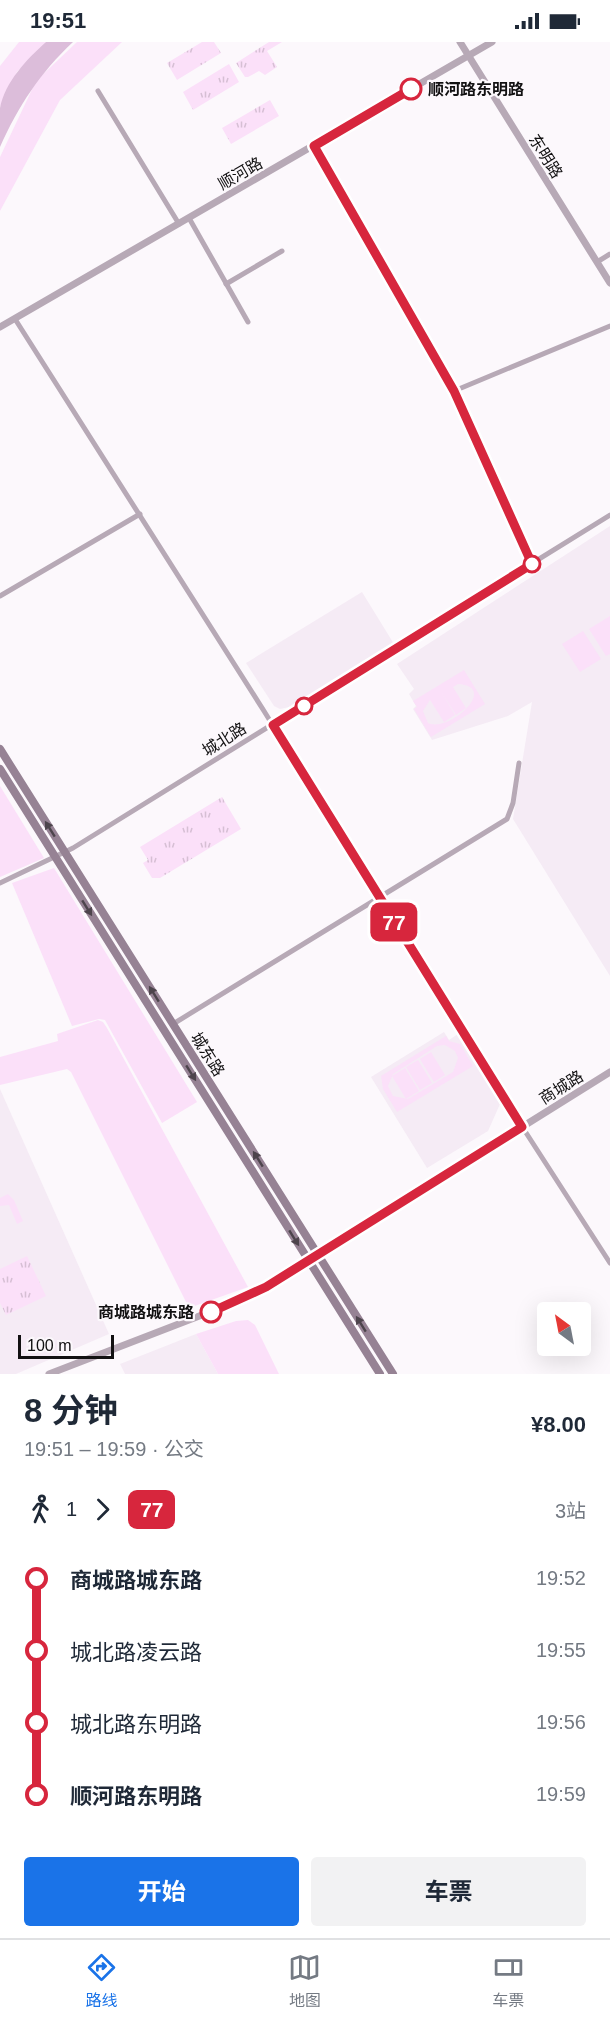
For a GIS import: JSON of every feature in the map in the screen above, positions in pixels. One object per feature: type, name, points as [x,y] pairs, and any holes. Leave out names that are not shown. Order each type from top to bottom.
[{"type":"main road","name":"城东路","points":[[0,749],[393,1374]]},
{"type":"main road","name":"城东路","points":[[0,769],[380,1374]]},
{"type":"street","name":"东明路","points":[[460,42],[610,283]]},
{"type":"street","name":"顺河路","points":[[0,327],[492,42]]},
{"type":"street","points":[[98,91],[179,224]]},
{"type":"street","points":[[314,146],[454,391],[532,564]]},
{"type":"street","points":[[189,218],[248,322]]},
{"type":"street","points":[[226,284],[282,251]]},
{"type":"street","points":[[597,262],[610,254]]},
{"type":"street","points":[[15,319],[273,725],[522,1127],[610,1263]]},
{"type":"street","points":[[454,391],[610,326]]},
{"type":"street","points":[[0,596],[140,514]]},
{"type":"street","name":"城北路","points":[[0,883],[65,853],[610,515]]},
{"type":"street","points":[[173,1024],[507,819],[513,803],[519,763]]},
{"type":"street","name":"商城路","points":[[49,1374],[233,1304],[266,1287],[610,1072]]},
{"type":"shaded area","points":[[46,42],[73,42],[31,90],[0,147],[0,108],[3,98],[24,63]]},
{"type":"shaded area","points":[[610,526],[610,976],[513,819],[532,702],[508,716],[432,740],[413,709],[416,706],[409,694],[414,689],[397,664]]},
{"type":"shaded area","points":[[362,592],[394,644],[294,706],[280,709],[274,706],[246,663]]},
{"type":"shaded area","points":[[444,1032],[449,1040],[458,1034],[500,1104],[488,1131],[427,1168],[371,1077]]},
{"type":"shaded area","points":[[0,1089],[109,1334],[16,1374],[0,1374]]},
{"type":"shaded area","points":[[196,1334],[218,1374],[125,1374],[120,1364]]},
{"type":"green space","points":[[19,42],[46,42],[17,72],[0,107],[0,66]]},
{"type":"green space","points":[[77,42],[122,42],[60,100],[0,211],[0,157],[36,81]]},
{"type":"green space","points":[[202,42],[214,42],[221,53],[177,80],[167,63]]},
{"type":"green space","points":[[269,42],[282,42],[267,51],[277,67],[265,75],[259,71],[245,77],[236,63]]},
{"type":"green space","points":[[229,64],[239,82],[193,110],[183,92]]},
{"type":"green space","points":[[270,100],[279,116],[231,144],[222,128]]},
{"type":"green space","points":[[610,616],[610,654],[606,656],[589,629]]},
{"type":"green space","points":[[583,631],[601,659],[580,672],[562,644]]},
{"type":"green space","points":[[464,670],[485,704],[431,737],[414,709],[417,707],[413,701]],"holes":[[[458,684],[470,687],[474,693],[473,700],[467,708],[458,716],[447,722],[428,723],[423,711],[430,700],[444,722],[455,715],[442,693],[456,715],[466,708],[453,687]]]},
{"type":"green space","points":[[0,786],[44,858],[0,877]]},
{"type":"green space","points":[[222,797],[241,829],[160,878],[152,878],[143,863],[148,860],[140,847]]},
{"type":"green space","points":[[54,868],[197,1102],[162,1123],[105,1020],[99,1019],[72,1026],[12,883]]},
{"type":"green space","points":[[98,1020],[103,1022],[107,1028],[248,1287],[189,1308],[71,1072],[67,1069],[0,1085],[0,1057],[58,1041],[57,1034]]},
{"type":"green space","points":[[446,1036],[449,1041],[460,1044],[473,1066],[397,1112],[383,1089],[381,1076]],"holes":[[[445,1045],[455,1051],[458,1058],[453,1072],[408,1099],[393,1096],[388,1086],[393,1074],[437,1046]]]},
{"type":"green space","points":[[431,1052],[445,1075],[434,1082],[420,1059]]},
{"type":"green space","points":[[418,1060],[432,1083],[420,1090],[406,1067]]},
{"type":"green space","points":[[405,1068],[419,1091],[406,1099],[392,1076]]},
{"type":"green space","points":[[8,1194],[14,1200],[23,1221],[17,1224],[9,1205],[0,1206],[0,1198]]},
{"type":"green space","points":[[27,1256],[46,1296],[6,1315],[0,1303],[0,1269]]},
{"type":"green space","points":[[248,1320],[255,1325],[279,1374],[218,1374],[196,1334],[236,1321]]},
{"type":"bus line","name":"77","points":[[211,1312],[240,1301],[266,1287],[522,1127],[273,725],[532,564],[454,391],[314,146],[411,89]]},
{"type":"place","name":"顺河路东明路","points":[[411,89]]},
{"type":"place","name":"商城路城东路","points":[[211,1312]]}]
